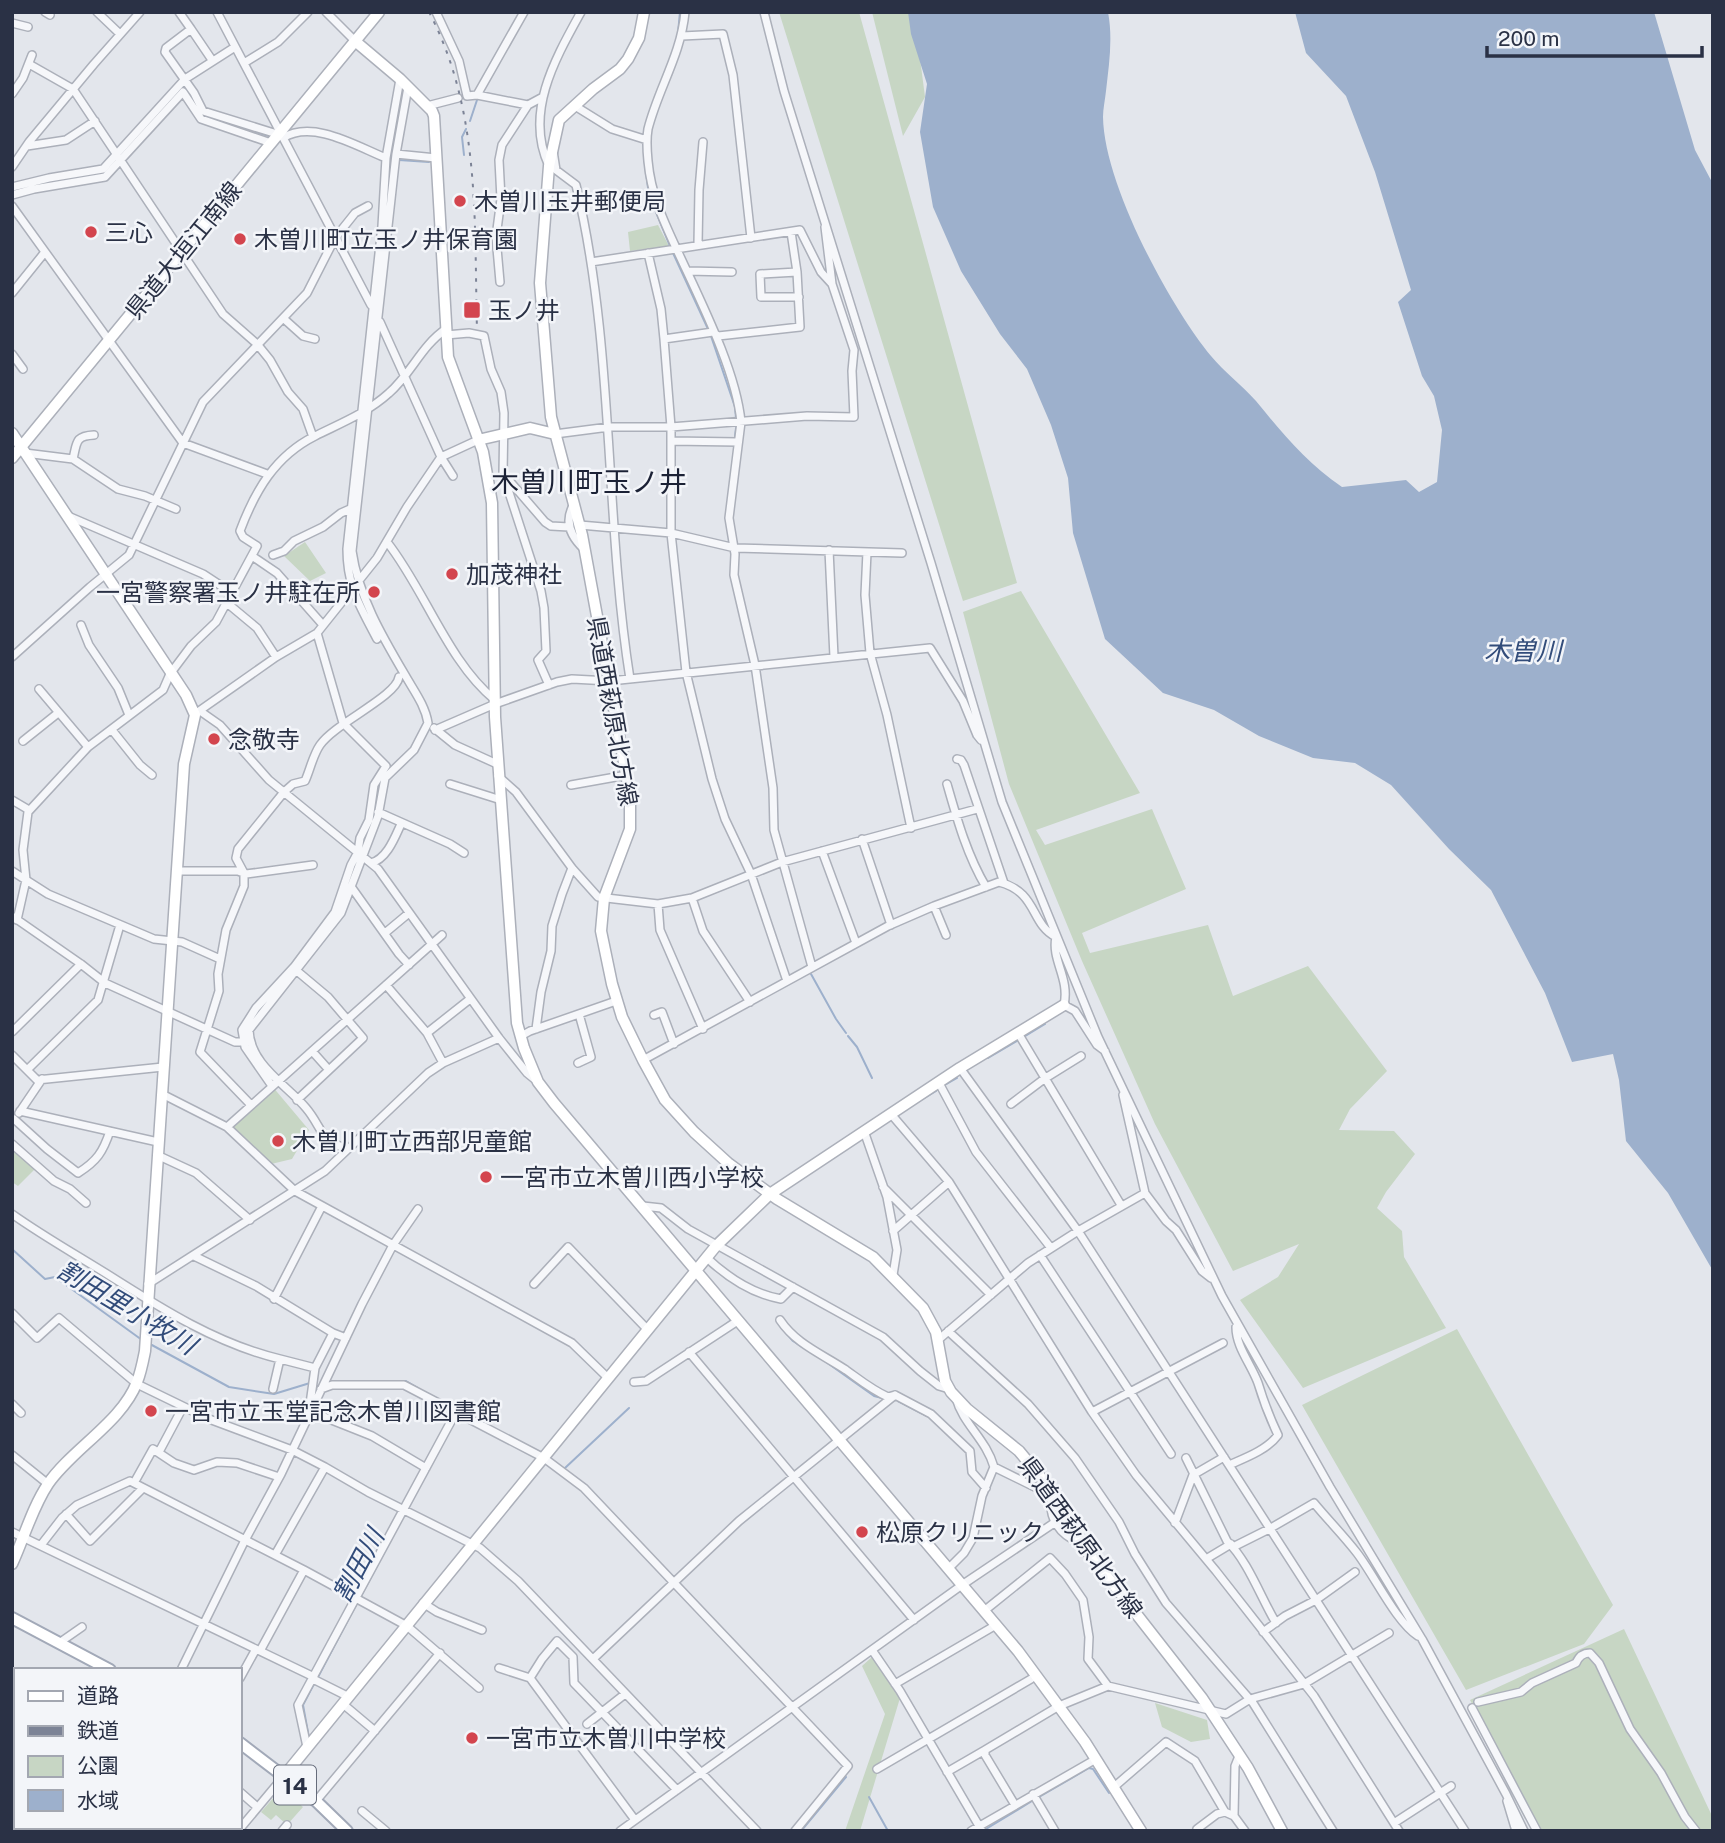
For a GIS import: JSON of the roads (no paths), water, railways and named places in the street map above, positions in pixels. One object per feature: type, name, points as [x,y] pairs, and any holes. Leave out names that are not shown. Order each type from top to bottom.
[{"type":"main road","points":[[12,1618],[103,1668]]},
{"type":"main road","name":"14","points":[[242,1744],[316,1801],[347,1831]]},
{"type":"street","points":[[96,12],[120,34]]},
{"type":"street","points":[[12,167],[140,12]]},
{"type":"street","points":[[179,12],[212,60]]},
{"type":"street","points":[[217,12],[244,63],[277,137],[372,307],[441,457],[453,476]]},
{"type":"street","points":[[244,63],[278,42],[308,12]]},
{"type":"street","points":[[326,12],[400,79],[434,116],[448,357],[488,473],[493,517],[497,764],[511,948],[517,1023],[538,1082]]},
{"type":"street","points":[[355,41],[379,12]]},
{"type":"street","points":[[436,12],[459,61],[467,96],[477,95],[528,105]]},
{"type":"street","points":[[477,95],[524,12]]},
{"type":"street","points":[[549,166],[540,148],[541,98],[546,81],[581,12]]},
{"type":"street","name":"県道西萩原北方線","points":[[644,12],[639,38],[628,59],[620,69],[559,120],[549,166],[540,283],[545,371],[555,434],[580,525],[627,775],[630,829],[604,898],[601,919],[601,930],[617,1001],[643,1060],[665,1100],[680,1118],[728,1163],[770,1194],[873,1256],[923,1308],[938,1340],[946,1381],[953,1393],[1019,1451],[1052,1494],[1081,1544],[1154,1639],[1185,1674],[1209,1709],[1248,1769],[1282,1831]]},
{"type":"street","points":[[685,12],[682,36],[648,130],[653,194],[736,391],[741,422],[729,511],[737,591],[755,665],[773,788],[774,830],[811,967]]},
{"type":"street","points":[[764,12],[784,91],[931,563],[1002,802],[1056,937],[1105,1051],[1214,1280],[1330,1487],[1422,1639],[1524,1831]]},
{"type":"street","points":[[12,23],[28,27]]},
{"type":"street","points":[[191,29],[166,48],[165,52],[203,111],[277,137]]},
{"type":"street","points":[[682,36],[723,34],[733,75],[751,238]]},
{"type":"street","name":"県道大垣江南線","points":[[12,458],[23,450],[181,251],[355,41]]},
{"type":"street","points":[[12,187],[103,169],[184,79],[236,47]]},
{"type":"street","points":[[12,94],[32,55]]},
{"type":"street","points":[[29,64],[74,89],[223,314],[257,344],[270,360],[288,392],[303,409],[313,437]]},
{"type":"street","points":[[377,639],[351,589],[347,567],[350,509],[382,226],[386,158],[400,79]]},
{"type":"street","points":[[408,87],[396,154],[352,551],[358,581],[374,617],[421,701],[428,723],[455,745],[497,764]]},
{"type":"street","points":[[12,195],[105,177],[183,92],[201,119],[267,140],[309,132],[328,135],[386,158]]},
{"type":"street","points":[[427,106],[458,98]]},
{"type":"street","points":[[500,282],[496,237],[501,200],[499,160],[502,145],[528,105],[541,98]]},
{"type":"street","points":[[575,106],[612,129],[647,139]]},
{"type":"street","points":[[27,146],[66,140],[95,121]]},
{"type":"street","points":[[698,244],[698,200],[703,142]]},
{"type":"street","points":[[553,148],[556,170],[576,185],[592,262],[604,358],[614,527],[630,679]]},
{"type":"street","points":[[396,154],[436,158]]},
{"type":"street","points":[[12,206],[183,443],[267,474]]},
{"type":"street","points":[[12,657],[130,555],[203,401],[307,293],[315,282],[335,238],[355,213],[368,206]]},
{"type":"street","points":[[12,1563],[48,1484],[66,1462],[114,1416],[137,1384],[145,1350],[184,764],[197,713],[276,657],[317,633],[387,542],[441,457],[478,440],[530,428],[555,434],[609,427],[670,427],[807,416],[854,417],[854,350],[832,284],[824,229],[827,224]]},
{"type":"street","points":[[592,262],[800,230],[821,272],[832,284]]},
{"type":"street","points":[[664,339],[713,332],[718,336],[800,327],[797,272],[791,232]]},
{"type":"street","points":[[12,292],[45,252]]},
{"type":"street","points":[[648,253],[659,299],[664,339],[671,441],[671,533],[686,672],[715,789],[725,819],[751,874],[787,981]]},
{"type":"street","points":[[687,271],[732,272]]},
{"type":"street","points":[[797,272],[760,274],[761,296],[799,297]]},
{"type":"street","points":[[283,318],[303,336],[315,339]]},
{"type":"street","points":[[243,1042],[235,1042],[105,983],[15,918],[26,880],[23,850],[29,810],[88,747],[163,690],[171,672],[191,646],[216,622],[257,546],[243,537],[240,531],[267,474],[313,437],[361,414],[393,390],[433,337],[446,332],[484,336],[491,369],[501,392],[503,474],[541,591],[547,639],[546,651],[538,660],[549,685]]},
{"type":"street","points":[[12,354],[23,369]]},
{"type":"street","points":[[12,433],[197,713],[220,725],[260,771],[371,863],[527,1073],[538,1082],[696,1268],[996,1626],[1059,1706],[1141,1831]]},
{"type":"street","points":[[73,458],[79,439],[94,435]]},
{"type":"street","points":[[671,441],[738,442]]},
{"type":"street","points":[[23,450],[73,458],[80,466],[118,489],[176,509]]},
{"type":"street","points":[[503,474],[545,522],[551,526],[569,527]]},
{"type":"street","points":[[575,503],[569,513],[569,527],[578,543],[585,549]]},
{"type":"street","points":[[273,555],[284,551],[302,536],[323,527],[350,509]]},
{"type":"street","points":[[66,516],[203,574],[232,593]]},
{"type":"street","points":[[580,525],[671,533],[734,548],[902,553]]},
{"type":"street","points":[[387,542],[420,590],[461,661],[495,702]]},
{"type":"street","points":[[829,550],[834,657]]},
{"type":"street","points":[[867,552],[864,595],[870,653],[887,715],[911,828]]},
{"type":"street","points":[[252,556],[285,580],[323,625]]},
{"type":"street","points":[[227,603],[257,628],[276,657]]},
{"type":"street","points":[[81,625],[89,645],[110,674],[129,715]]},
{"type":"street","points":[[274,1084],[249,1038],[249,1030],[341,913],[352,888],[361,854],[360,838],[372,808],[374,785],[386,766],[344,723],[317,633]]},
{"type":"street","points":[[435,730],[495,702],[572,679],[610,681],[930,648],[963,701],[976,736],[984,743]]},
{"type":"street","points":[[251,1105],[200,1052],[219,991],[220,959],[226,930],[244,886],[243,873],[236,858],[238,849],[284,792],[293,784],[305,781],[319,746],[344,723],[391,692],[398,685],[399,677]]},
{"type":"street","points":[[38,689],[88,747]]},
{"type":"street","points":[[23,741],[58,713]]},
{"type":"street","points":[[348,1149],[326,1138],[318,1130],[307,1109],[274,1084],[251,1058],[243,1042],[242,1030],[247,1019],[329,921],[378,812],[385,778],[414,750],[428,723]]},
{"type":"street","points":[[112,730],[140,765],[152,775]]},
{"type":"street","points":[[957,759],[964,765],[1004,883]]},
{"type":"street","points":[[571,785],[592,779],[627,775]]},
{"type":"street","points":[[498,776],[516,792],[572,868],[598,897],[658,904],[692,898],[782,862],[977,809]]},
{"type":"street","points":[[450,784],[500,800]]},
{"type":"street","points":[[947,784],[973,862],[986,887]]},
{"type":"street","points":[[12,800],[29,810]]},
{"type":"street","points":[[378,812],[464,853]]},
{"type":"street","points":[[371,863],[380,859],[388,849],[401,824]]},
{"type":"street","points":[[862,839],[891,925]]},
{"type":"street","points":[[822,851],[856,943]]},
{"type":"street","points":[[178,871],[238,871],[254,874],[313,865]]},
{"type":"street","points":[[536,1029],[551,951],[552,926],[572,868]]},
{"type":"street","points":[[12,870],[48,894],[154,939],[182,942],[220,959]]},
{"type":"street","points":[[643,1060],[891,925],[999,882],[1024,894],[1047,932],[1056,937]]},
{"type":"street","points":[[352,888],[409,965]]},
{"type":"street","points":[[692,898],[703,931],[750,1002]]},
{"type":"street","points":[[658,904],[660,930],[702,1029]]},
{"type":"street","points":[[934,906],[946,935]]},
{"type":"street","points":[[385,933],[409,913]]},
{"type":"street","points":[[27,1070],[97,1000],[105,983],[121,925]]},
{"type":"street","points":[[227,1127],[442,935]]},
{"type":"street","points":[[243,1829],[256,1807],[716,1246],[770,1194],[960,1068],[1063,1004],[1066,987],[1054,946],[1056,937]]},
{"type":"street","points":[[12,1032],[81,964]]},
{"type":"street","points":[[297,971],[319,988],[363,1038],[297,1100]]},
{"type":"street","points":[[386,985],[427,1033],[443,1063]]},
{"type":"street","points":[[427,1033],[470,999]]},
{"type":"street","points":[[521,1036],[617,1001]]},
{"type":"street","points":[[1063,1004],[1074,1011],[1097,1045],[1105,1051]]},
{"type":"street","points":[[654,1015],[662,1012],[674,1044]]},
{"type":"street","points":[[578,1063],[591,1057],[579,1014]]},
{"type":"street","points":[[1018,1033],[1121,1205]]},
{"type":"street","points":[[148,1284],[325,1171],[428,1073],[443,1063],[499,1038]]},
{"type":"street","points":[[312,1051],[329,1070]]},
{"type":"street","points":[[12,1055],[37,1080],[163,1067]]},
{"type":"street","points":[[1011,1104],[1081,1056]]},
{"type":"street","points":[[960,1068],[1078,1231],[1465,1831]]},
{"type":"street","points":[[43,1079],[13,1121],[47,1149],[78,1172],[94,1163],[106,1145],[110,1131]]},
{"type":"street","points":[[939,1083],[976,1152],[1051,1248]]},
{"type":"street","points":[[1122,1086],[1124,1109],[1133,1135],[1145,1193],[1166,1222],[1176,1230],[1202,1271],[1214,1280]]},
{"type":"street","points":[[162,1094],[227,1127],[295,1191],[572,1342],[608,1378]]},
{"type":"street","points":[[20,1111],[158,1142]]},
{"type":"street","points":[[891,1114],[949,1182],[1092,1412],[1142,1484],[1206,1559],[1304,1684],[1359,1765],[1399,1831]]},
{"type":"street","points":[[864,1131],[883,1186],[894,1231],[897,1250],[893,1275]]},
{"type":"street","points":[[12,1143],[54,1181],[70,1189],[86,1203]]},
{"type":"street","points":[[157,1155],[196,1173],[250,1220]]},
{"type":"street","points":[[894,1231],[949,1182]]},
{"type":"street","points":[[883,1186],[991,1295]]},
{"type":"street","points":[[938,1340],[1040,1255],[1145,1193]]},
{"type":"street","points":[[274,1299],[322,1206]]},
{"type":"street","points":[[643,1206],[661,1208],[716,1246],[883,1337],[920,1371],[953,1393],[960,1413],[987,1447],[994,1467],[973,1538],[964,1553],[948,1569]]},
{"type":"street","points":[[182,1668],[393,1245],[418,1209]]},
{"type":"street","points":[[12,1214],[55,1244],[147,1300],[218,1338],[315,1368]]},
{"type":"street","points":[[534,1284],[568,1247],[647,1329]]},
{"type":"street","points":[[1040,1255],[1171,1454]]},
{"type":"street","points":[[194,1256],[257,1286],[333,1334],[346,1338]]},
{"type":"street","points":[[706,1257],[723,1273],[766,1295],[781,1299],[793,1287]]},
{"type":"street","points":[[13,1317],[37,1338],[59,1318],[137,1384],[183,1407],[292,1450],[480,1548],[505,1568],[757,1831]]},
{"type":"street","points":[[634,1382],[646,1381],[739,1320]]},
{"type":"street","points":[[780,1320],[802,1343],[865,1385],[888,1397],[895,1395],[931,1414],[970,1451],[972,1472],[986,1488]]},
{"type":"street","points":[[1175,1523],[1193,1475],[1252,1454],[1278,1435],[1236,1337],[1236,1322]]},
{"type":"street","points":[[948,1331],[1028,1404],[1075,1458],[1119,1522],[1140,1563],[1166,1603],[1250,1699],[1333,1831]]},
{"type":"street","points":[[309,1411],[315,1368],[333,1334]]},
{"type":"street","points":[[1092,1412],[1223,1343]]},
{"type":"street","points":[[688,1352],[914,1619]]},
{"type":"street","points":[[274,1389],[281,1359]]},
{"type":"street","points":[[321,1389],[332,1385],[404,1385],[544,1458],[584,1488],[848,1766],[795,1831]]},
{"type":"street","points":[[593,1660],[739,1521],[792,1475],[895,1395]]},
{"type":"street","points":[[12,1404],[21,1413]]},
{"type":"street","points":[[159,1452],[183,1407]]},
{"type":"street","points":[[309,1411],[372,1436],[426,1468]]},
{"type":"street","points":[[307,1748],[298,1705],[315,1680],[426,1468],[457,1415]]},
{"type":"street","points":[[134,1483],[153,1449],[174,1463],[194,1470],[217,1462],[237,1463],[279,1477]]},
{"type":"street","points":[[12,1455],[48,1484]]},
{"type":"street","points":[[1186,1458],[1276,1623]]},
{"type":"street","points":[[275,1555],[325,1467]]},
{"type":"street","points":[[994,1467],[1052,1494],[1054,1522],[1081,1544]]},
{"type":"street","points":[[40,1545],[77,1505],[130,1481],[407,1626],[479,1688]]},
{"type":"street","points":[[66,1514],[90,1541],[143,1488]]},
{"type":"street","points":[[1206,1559],[1269,1529],[1314,1503],[1356,1551],[1413,1633],[1422,1639]]},
{"type":"street","points":[[620,1831],[914,1619],[1054,1522]]},
{"type":"street","points":[[12,1532],[315,1680],[346,1700],[375,1731]]},
{"type":"street","points":[[984,1611],[1050,1558],[1083,1600],[1089,1637],[1088,1659],[1108,1686]]},
{"type":"street","points":[[242,1675],[303,1570]]},
{"type":"street","points":[[1263,1632],[1316,1600],[1355,1572]]},
{"type":"street","points":[[423,1603],[482,1630]]},
{"type":"street","points":[[895,1684],[996,1626]]},
{"type":"street","points":[[59,1643],[82,1627]]},
{"type":"street","points":[[947,1772],[1059,1706],[1108,1686],[1226,1714],[1250,1699],[1304,1684],[1389,1633]]},
{"type":"street","points":[[530,1678],[557,1641],[573,1657],[574,1683],[677,1790]]},
{"type":"street","points":[[872,1650],[981,1828]]},
{"type":"street","points":[[316,1801],[440,1653]]},
{"type":"street","points":[[1537,1831],[1475,1705],[1521,1692],[1532,1683],[1576,1663],[1579,1657],[1590,1653],[1599,1663],[1630,1729],[1661,1773],[1685,1817],[1696,1831]]},
{"type":"street","points":[[499,1668],[530,1678],[635,1820]]},
{"type":"street","points":[[877,1769],[1031,1679]]},
{"type":"street","points":[[587,1724],[625,1694]]},
{"type":"street","points":[[1114,1787],[1166,1742],[1195,1760],[1226,1812],[1234,1816],[1245,1831]]},
{"type":"street","points":[[985,1750],[985,1755],[1015,1805]]},
{"type":"street","points":[[1234,1816],[1235,1766],[1240,1756]]},
{"type":"street","points":[[971,1831],[981,1828],[1033,1794],[1096,1759]]},
{"type":"street","points":[[1394,1823],[1451,1786]]},
{"type":"street","points":[[1033,1794],[1055,1831]]},
{"type":"street","points":[[1506,1794],[1507,1807],[1516,1831]]},
{"type":"street","points":[[242,1795],[256,1807]]},
{"type":"street","points":[[362,1811],[382,1830]]},
{"type":"street","points":[[1198,1831],[1197,1829],[1217,1814],[1226,1812]]},
{"type":"water","name":"木曽川","points":[[908,12],[1108,12],[1110,52],[1103,117],[1114,175],[1142,243],[1194,334],[1216,362],[1251,395],[1296,447],[1342,487],[1406,480],[1419,492],[1437,482],[1442,430],[1434,396],[1422,376],[1398,302],[1411,290],[1375,172],[1346,96],[1306,53],[1295,12],[1654,12],[1695,150],[1713,184],[1713,1271],[1668,1193],[1626,1141],[1613,1054],[1572,1062],[1545,993],[1491,890],[1449,849],[1391,785],[1355,763],[1313,758],[1259,736],[1214,710],[1163,693],[1105,639],[1073,533],[1068,478],[1051,425],[1027,369],[1000,334],[961,271],[933,207],[920,132],[927,84],[911,34]]},
{"type":"waterway","points":[[678,33],[680,12]]},
{"type":"waterway","points":[[184,89],[188,90],[195,103]]},
{"type":"waterway","points":[[470,121],[477,100]]},
{"type":"waterway","points":[[213,119],[269,136]]},
{"type":"waterway","points":[[464,155],[462,137],[466,129]]},
{"type":"waterway","points":[[644,157],[649,195],[670,246]]},
{"type":"waterway","points":[[399,160],[429,162]]},
{"type":"waterway","points":[[673,253],[708,329]]},
{"type":"waterway","points":[[711,336],[735,407],[736,418]]},
{"type":"waterway","points":[[735,436],[736,428]]},
{"type":"waterway","points":[[811,974],[846,1033]]},
{"type":"waterway","points":[[1022,1038],[1045,1024]]},
{"type":"waterway","points":[[848,1036],[857,1047],[872,1078]]},
{"type":"waterway","points":[[988,1058],[1017,1041]]},
{"type":"waterway","points":[[943,1086],[957,1078]]},
{"type":"waterway","points":[[916,1103],[936,1091]]},
{"type":"waterway","points":[[998,1115],[1069,1212]]},
{"type":"waterway","points":[[1093,1248],[1143,1326]]},
{"type":"waterway","name":"割田里小牧川","points":[[12,1249],[45,1279],[55,1277],[142,1340]]},
{"type":"waterway","points":[[725,1325],[730,1321]]},
{"type":"waterway","points":[[781,1327],[802,1347]]},
{"type":"waterway","name":"割田里小牧川","points":[[150,1344],[229,1387],[274,1394],[310,1383]]},
{"type":"waterway","points":[[819,1357],[874,1396],[882,1398]]},
{"type":"waterway","name":"割田里小牧川","points":[[394,1382],[406,1381],[418,1388]]},
{"type":"waterway","points":[[898,1401],[927,1416]]},
{"type":"waterway","points":[[565,1468],[629,1408]]},
{"type":"waterway","name":"割田里小牧川","points":[[462,1412],[526,1445]]},
{"type":"waterway","name":"割田川","points":[[452,1427],[458,1416]]},
{"type":"waterway","name":"割田川","points":[[361,1596],[396,1530]]},
{"type":"waterway","name":"割田川","points":[[318,1677],[358,1601]]},
{"type":"waterway","name":"割田川","points":[[309,1738],[303,1705],[315,1682]]},
{"type":"waterway","points":[[1039,1797],[1089,1768],[1093,1769],[1109,1793]]},
{"type":"waterway","points":[[801,1831],[846,1777]]},
{"type":"waterway","points":[[869,1797],[888,1831]]},
{"type":"waterway","points":[[986,1829],[1032,1801]]},
{"type":"railway","points":[[429,12],[446,50],[458,88],[466,128],[474,208],[477,330]]},
{"type":"place","name":"木曽川玉井郵便局","points":[[460,201]]},
{"type":"place","name":"三心","points":[[91,232]]},
{"type":"place","name":"木曽川町立玉ノ井保育園","points":[[240,239]]},
{"type":"place","name":"玉ノ井","points":[[472,310]]},
{"type":"place","name":"加茂神社","points":[[452,574]]},
{"type":"place","name":"一宮警察署玉ノ井駐在所","points":[[374,592]]},
{"type":"place","name":"念敬寺","points":[[214,739]]},
{"type":"place","name":"木曽川町立西部児童館","points":[[278,1141]]},
{"type":"place","name":"一宮市立木曽川西小学校","points":[[486,1177]]},
{"type":"place","name":"一宮市立玉堂記念木曽川図書館","points":[[151,1411]]},
{"type":"place","name":"松原クリニック","points":[[862,1532]]},
{"type":"place","name":"一宮市立木曽川中学校","points":[[472,1738]]},
{"type":"district","name":"木曽川町玉ノ井","points":[[589,481]]}]
